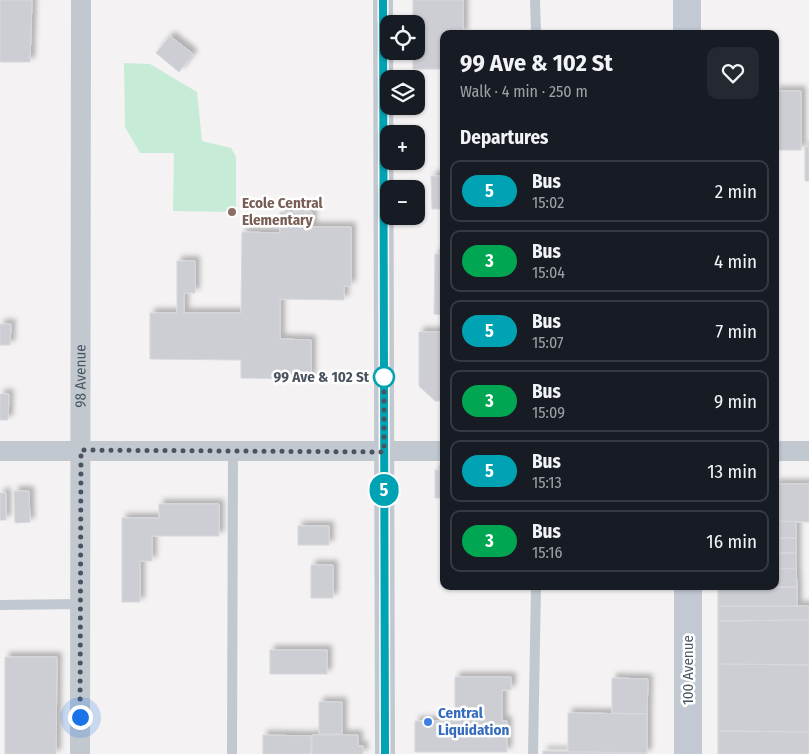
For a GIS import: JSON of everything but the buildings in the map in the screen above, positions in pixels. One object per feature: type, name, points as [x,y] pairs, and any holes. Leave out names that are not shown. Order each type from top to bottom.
[{"type":"main road","points":[[687,0],[687,30]]},
{"type":"main road","name":"100 Avenue","points":[[688,590],[688,754]]},
{"type":"street","name":"98 Avenue","points":[[80,754],[81,0]]},
{"type":"street","points":[[383,0],[385,754]]},
{"type":"street","points":[[0,451],[440,451]]},
{"type":"street","points":[[779,451],[809,451]]},
{"type":"lane","points":[[535,0],[536,30]]},
{"type":"lane","points":[[232,754],[233,451]]},
{"type":"lane","points":[[533,754],[536,590]]},
{"type":"lane","points":[[0,605],[80,604]]},
{"type":"green space","points":[[124,63],[150,64],[197,92],[202,141],[231,148],[236,157],[236,212],[173,211],[174,153],[140,153],[125,127]]},
{"type":"bus line","name":"5","points":[[383,0],[385,754]]},
{"type":"place","name":"Ecole Central Elementary","points":[[232,212]]},
{"type":"place","name":"99 Ave & 102 St","points":[[384,377]]},
{"type":"place","name":"Central Liquidation","points":[[428,722]]},
{"type":"route","points":[[80,717],[81,450],[384,452],[384,373],[384,377]]}]
